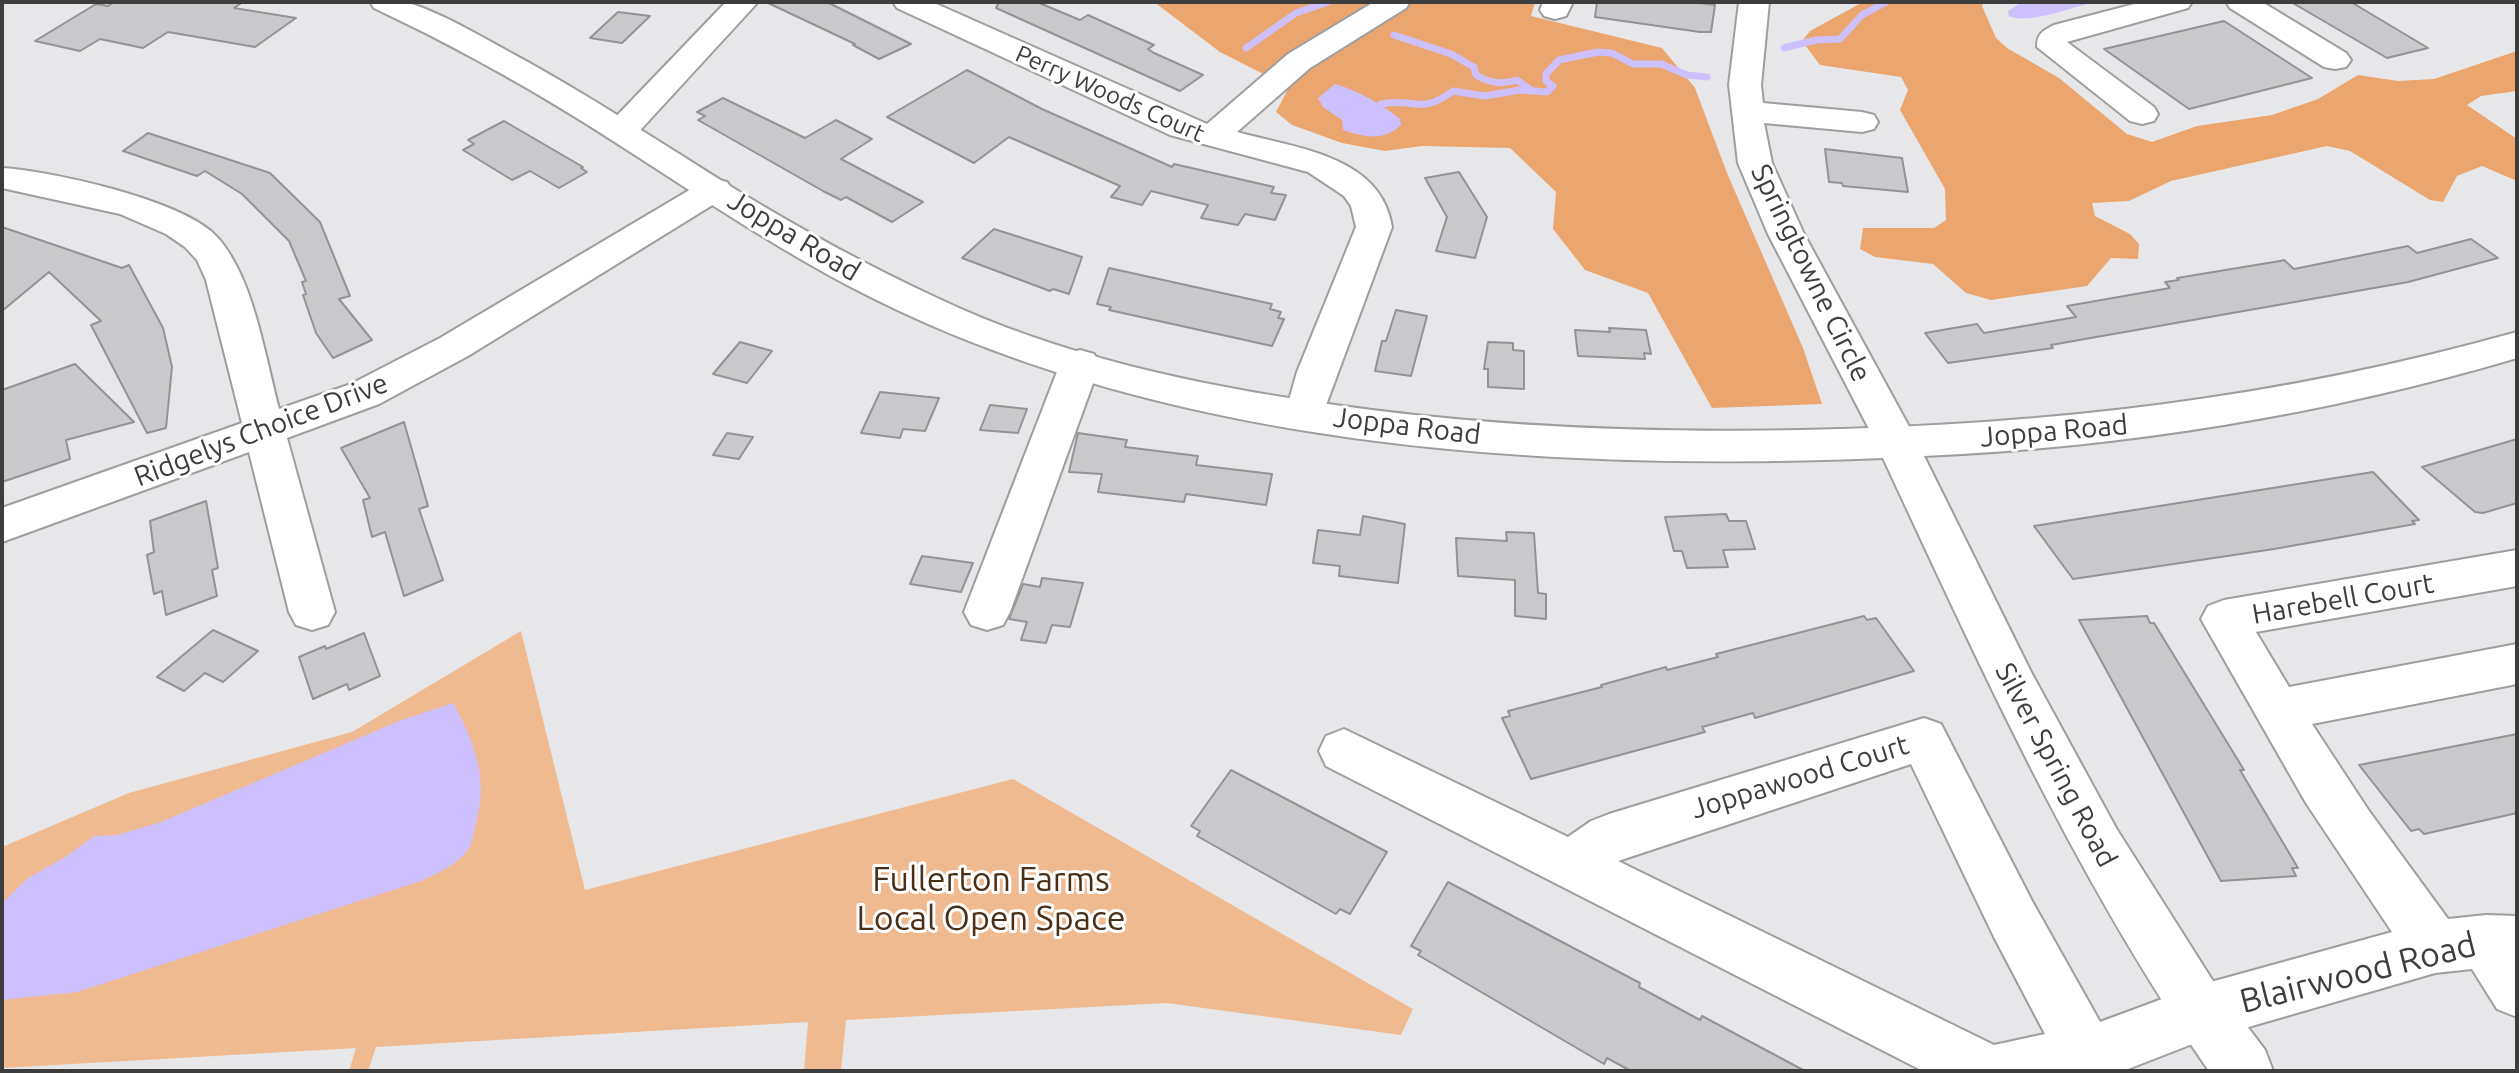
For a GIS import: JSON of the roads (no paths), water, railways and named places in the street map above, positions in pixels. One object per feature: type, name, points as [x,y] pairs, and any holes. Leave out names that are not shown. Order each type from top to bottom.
[{"type":"street","name":"Joppa Road","points":[[385,2],[503,60],[825,257],[889,291],[994,336],[1080,364],[1179,390],[1305,414],[1414,429],[1542,440],[1715,446],[1897,443],[2081,430],[2237,410],[2370,386],[2517,345]]},
{"type":"street","points":[[621,131],[743,2]]},
{"type":"street","name":"Perry Woods Court","points":[[908,2],[1143,111],[1211,138],[1334,171],[1358,190],[1373,216],[1370,240],[1317,372],[1305,414]]},
{"type":"street","points":[[1211,138],[1299,61],[1395,2]]},
{"type":"street","name":"Springtowne Circle","points":[[1754,2],[1745,85],[1755,163],[1772,206],[1897,443]]},
{"type":"street","points":[[2142,114],[2052,47],[2052,38],[2065,31],[2177,2]]},
{"type":"street","points":[[2241,2],[2335,60]]},
{"type":"street","points":[[1746,111],[1862,122]]},
{"type":"street","points":[[4,178],[143,211],[177,225],[198,239],[213,255],[225,280],[312,612]]},
{"type":"street","name":"Ridgelys Choice Drive","points":[[2,525],[267,432],[365,394],[407,374],[715,189]]},
{"type":"street","points":[[987,612],[1080,364]]},
{"type":"street","name":"Silver Spring Road","points":[[1897,443],[2047,755],[2134,912],[2200,1013],[2244,1071]]},
{"type":"street","name":"Harebell Court","points":[[2517,568],[2224,619],[2276,710],[2357,837],[2479,943],[2517,990]]},
{"type":"street","points":[[2276,710],[2517,664]]},
{"type":"street","name":"Joppawood Court","points":[[1571,864],[1609,838],[1924,739],[2013,919],[2087,1056]]},
{"type":"street","points":[[1344,751],[1984,1071]]},
{"type":"street","name":"Blairwood Road","points":[[2200,1013],[2479,943]]},
{"type":"street","points":[[2001,1071],[2087,1056],[2200,1013]]},
{"type":"waterway","points":[[1246,48],[1296,13],[1328,2]]},
{"type":"waterway","points":[[1784,48],[1816,40],[1840,39],[1862,15],[1886,2]]},
{"type":"waterway","points":[[1394,35],[1451,54],[1474,67],[1476,75],[1486,80],[1501,83],[1517,80],[1531,90]]},
{"type":"waterway","points":[[1381,104],[1432,103],[1453,91],[1485,96],[1520,90],[1547,92],[1553,86],[1546,81],[1546,74],[1559,60],[1598,52],[1612,53],[1633,64],[1661,64],[1687,75],[1707,77]]},
{"type":"park label","name":"Fullerton Farms Local Open Space","points":[[991,900]]}]
